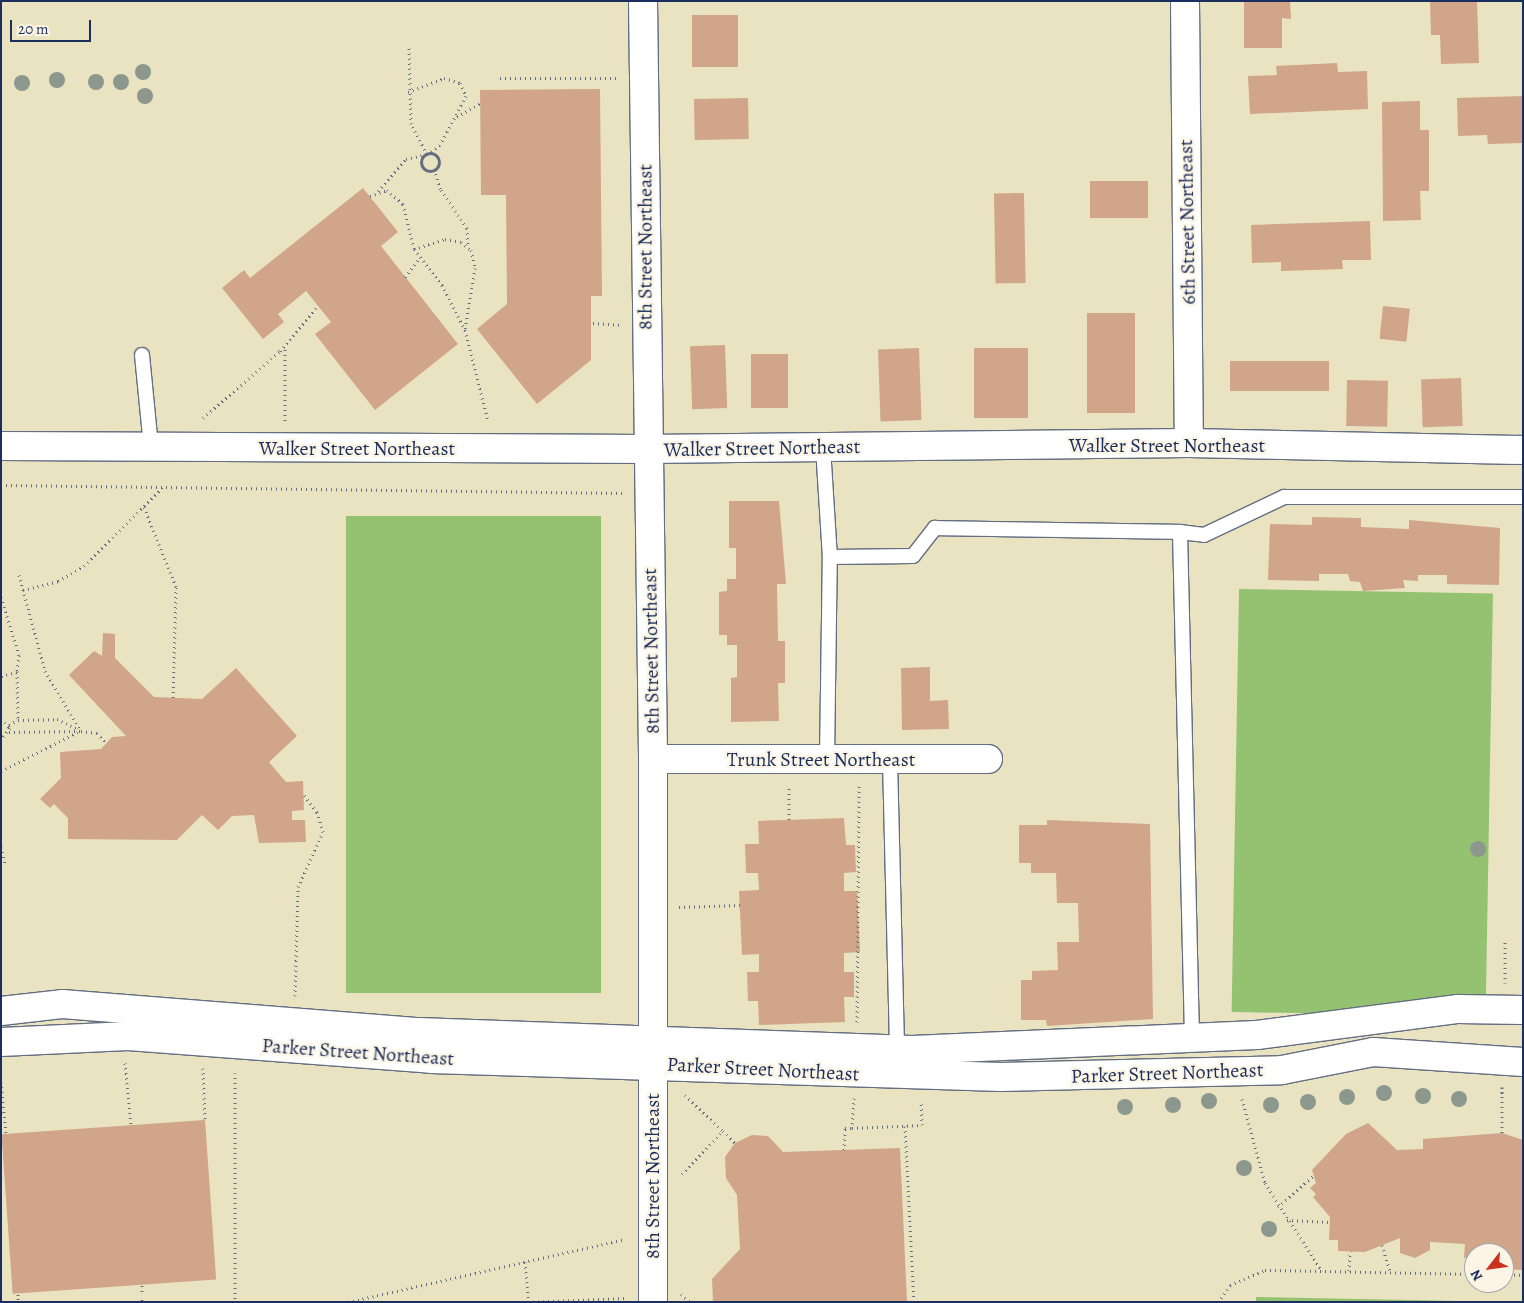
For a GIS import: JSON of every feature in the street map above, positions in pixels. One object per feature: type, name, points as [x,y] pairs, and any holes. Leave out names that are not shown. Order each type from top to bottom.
[{"type":"street","name":"8th Street Northeast","points":[[643,1],[647,449],[653,759],[652,1302]]},
{"type":"street","name":"6th Street Northeast","points":[[1185,1],[1189,444]]},
{"type":"street","name":"Walker Street Northeast","points":[[1,446],[647,449],[1189,444],[1523,450]]},
{"type":"street","name":"Trunk Street Northeast","points":[[653,759],[988,759]]},
{"type":"street","name":"Parker Street Northeast","points":[[1,1011],[62,1004],[652,1051],[857,1062],[1001,1077],[1282,1070],[1373,1052],[1523,1062]]},
{"type":"street","points":[[857,1062],[897,1050],[1192,1039],[1320,1029],[1458,1009],[1523,1010]]},
{"type":"street","name":"Parker Street Northeast","points":[[1,1042],[128,1036],[431,1059],[791,1047],[857,1062]]},
{"type":"lane","points":[[142,355],[151,447]]},
{"type":"lane","points":[[823,447],[830,557],[827,760]]},
{"type":"lane","points":[[830,557],[913,556],[935,528],[1180,532],[1204,535],[1284,497],[1523,497]]},
{"type":"lane","points":[[1180,532],[1192,1039]]},
{"type":"lane","points":[[890,760],[897,1050]]},
{"type":"path","points":[[409,47],[408,92],[411,124],[427,154],[439,159],[434,169],[441,190],[467,228],[468,247],[475,268],[465,330]]},
{"type":"path","points":[[620,70],[621,85]]},
{"type":"path","points":[[500,78],[620,78]]},
{"type":"path","points":[[378,192],[406,159],[427,154],[440,145],[466,96],[452,79],[435,80],[408,92]]},
{"type":"path","points":[[456,117],[480,103]]},
{"type":"path","points":[[427,154],[422,165],[434,169]]},
{"type":"path","points":[[370,196],[387,190],[403,204],[414,249],[442,285],[465,330],[491,431]]},
{"type":"path","points":[[414,249],[445,239],[468,247]]},
{"type":"path","points":[[405,277],[420,257]]},
{"type":"path","points":[[195,426],[285,346],[318,306]]},
{"type":"path","points":[[593,323],[625,325]]},
{"type":"path","points":[[285,346],[285,427]]},
{"type":"path","points":[[1,485],[614,492],[627,496]]},
{"type":"path","points":[[23,590],[58,581],[84,566],[165,486]]},
{"type":"path","points":[[144,507],[176,587],[173,698]]},
{"type":"path","points":[[19,575],[45,671],[81,730]]},
{"type":"path","points":[[1,597],[19,655],[17,672],[18,720]]},
{"type":"path","points":[[1,676],[17,672]]},
{"type":"path","points":[[1,719],[9,725],[10,732]]},
{"type":"path","points":[[9,725],[18,720],[58,719],[81,730]]},
{"type":"path","points":[[1,771],[81,730]]},
{"type":"path","points":[[2,739],[10,732],[81,730],[96,733],[106,743]]},
{"type":"path","points":[[788,778],[788,820]]},
{"type":"path","points":[[852,1128],[857,1062],[859,780]]},
{"type":"path","points":[[304,796],[318,812],[323,832],[298,887],[295,1001],[304,1002]]},
{"type":"path","points":[[1,847],[5,863]]},
{"type":"path","points":[[674,897],[674,917]]},
{"type":"path","points":[[674,907],[740,905]]},
{"type":"path","points":[[124,1055],[131,1125]]},
{"type":"path","points":[[202,1062],[205,1120]]},
{"type":"path","points":[[233,1069],[237,1090],[235,1302]]},
{"type":"path","points":[[1502,1081],[1502,1133]]},
{"type":"path","points":[[1,1082],[6,1134]]},
{"type":"path","points":[[681,1091],[735,1143]]},
{"type":"path","points":[[844,1150],[845,1128],[922,1125],[920,1094]]},
{"type":"path","points":[[1241,1094],[1257,1161],[1278,1207],[1322,1270]]},
{"type":"path","points":[[905,1126],[914,1302]]},
{"type":"path","points":[[674,1181],[722,1130]]},
{"type":"path","points":[[1278,1207],[1314,1176]]},
{"type":"path","points":[[1286,1220],[1330,1222]]},
{"type":"path","points":[[348,1302],[631,1238]]},
{"type":"path","points":[[1382,1245],[1390,1272]]},
{"type":"path","points":[[1349,1272],[1350,1251]]},
{"type":"path","points":[[525,1262],[528,1300],[631,1298],[631,1302]]},
{"type":"path","points":[[1218,1302],[1230,1285],[1252,1272],[1322,1270],[1464,1274]]},
{"type":"path","points":[[142,1285],[142,1302]]},
{"type":"path","points":[[18,1294],[18,1302]]},
{"type":"green space","points":[[346,516],[601,516],[601,993],[346,993]]},
{"type":"green space","points":[[1239,589],[1493,593],[1486,1016],[1232,1012]]},
{"type":"green space","points":[[1256,1297],[1509,1302],[1256,1302]]},
{"type":"building","points":[[1244,1],[1290,1],[1291,19],[1282,18],[1282,48],[1244,48]]},
{"type":"building","points":[[1430,1],[1477,1],[1479,63],[1441,64],[1440,35],[1431,35]]},
{"type":"building","points":[[692,15],[738,15],[738,67],[692,67]]},
{"type":"building","points":[[1337,63],[1338,72],[1367,71],[1368,109],[1250,114],[1248,76],[1277,75],[1276,66]]},
{"type":"building","points":[[600,89],[602,296],[591,296],[591,360],[537,404],[477,329],[507,304],[506,195],[481,195],[480,90]]},
{"type":"building","points":[[1523,96],[1523,143],[1488,144],[1487,135],[1458,136],[1457,98]]},
{"type":"building","points":[[748,98],[749,139],[695,140],[694,99]]},
{"type":"building","points":[[1420,101],[1420,130],[1429,130],[1429,191],[1420,191],[1421,220],[1383,221],[1382,102]]},
{"type":"building","points":[[1090,181],[1148,181],[1148,218],[1090,218]]},
{"type":"building","points":[[363,188],[398,232],[381,246],[458,344],[375,410],[315,334],[331,322],[306,291],[278,314],[284,322],[263,339],[222,288],[244,270],[250,278]]},
{"type":"building","points":[[1024,193],[1026,283],[996,284],[994,194]]},
{"type":"building","points":[[1370,221],[1371,260],[1342,260],[1343,269],[1281,271],[1281,262],[1252,263],[1251,225]]},
{"type":"building","points":[[1383,306],[1410,309],[1406,342],[1380,339]]},
{"type":"building","points":[[1087,313],[1135,313],[1135,413],[1087,413]]},
{"type":"building","points":[[725,345],[727,408],[692,409],[690,346]]},
{"type":"building","points":[[919,348],[922,420],[881,421],[878,349]]},
{"type":"building","points":[[974,348],[1028,348],[1028,418],[974,418]]},
{"type":"building","points":[[751,354],[788,354],[788,408],[751,408]]},
{"type":"building","points":[[1230,361],[1329,361],[1329,391],[1230,391]]},
{"type":"building","points":[[1461,378],[1463,426],[1423,427],[1421,379]]},
{"type":"building","points":[[1347,380],[1388,381],[1387,427],[1346,426]]},
{"type":"building","points":[[729,501],[779,501],[786,584],[777,584],[778,641],[785,641],[785,683],[778,683],[779,721],[731,722],[731,678],[737,677],[737,645],[727,645],[727,635],[719,635],[719,592],[727,591],[727,579],[736,579],[736,548],[729,548]]},
{"type":"building","points":[[1312,517],[1361,518],[1361,527],[1409,529],[1409,520],[1500,528],[1499,585],[1447,584],[1447,575],[1418,575],[1418,581],[1403,580],[1405,588],[1363,591],[1360,582],[1350,581],[1348,574],[1319,574],[1319,581],[1268,580],[1270,524],[1312,525]]},
{"type":"building","points":[[103,633],[115,634],[115,658],[154,697],[202,699],[236,668],[297,736],[269,762],[286,782],[303,781],[304,810],[292,811],[292,820],[305,820],[306,842],[259,843],[254,815],[232,816],[218,830],[202,815],[177,840],[68,839],[68,818],[54,804],[50,808],[40,799],[61,778],[60,752],[101,749],[112,737],[126,736],[69,675],[94,651],[102,656]]},
{"type":"building","points":[[930,667],[930,701],[948,700],[949,729],[902,730],[901,668]]},
{"type":"building","points":[[844,818],[846,845],[855,845],[856,872],[844,873],[844,891],[857,891],[860,952],[844,953],[844,972],[854,972],[854,997],[844,997],[845,1022],[759,1025],[758,1001],[748,1001],[747,972],[759,972],[759,954],[742,955],[739,891],[759,890],[758,873],[746,873],[745,844],[759,844],[758,821]]},
{"type":"building","points":[[1047,820],[1150,824],[1153,1019],[1047,1026],[1046,1020],[1021,1020],[1021,980],[1032,980],[1032,971],[1058,970],[1057,942],[1079,942],[1078,903],[1057,903],[1056,873],[1031,873],[1031,863],[1019,863],[1019,825],[1047,825]]},
{"type":"building","points":[[205,1120],[216,1280],[13,1294],[1,1134]]},
{"type":"building","points":[[1368,1123],[1397,1150],[1423,1149],[1423,1139],[1502,1133],[1523,1140],[1523,1270],[1514,1270],[1514,1243],[1464,1244],[1430,1242],[1430,1250],[1415,1258],[1400,1253],[1400,1238],[1365,1252],[1338,1251],[1338,1240],[1329,1240],[1330,1217],[1313,1197],[1316,1194],[1310,1188],[1316,1183],[1312,1170],[1346,1134]]},
{"type":"building","points":[[752,1135],[768,1136],[783,1152],[900,1148],[907,1302],[713,1302],[712,1279],[740,1249],[737,1195],[726,1178],[725,1157],[735,1143]]}]
